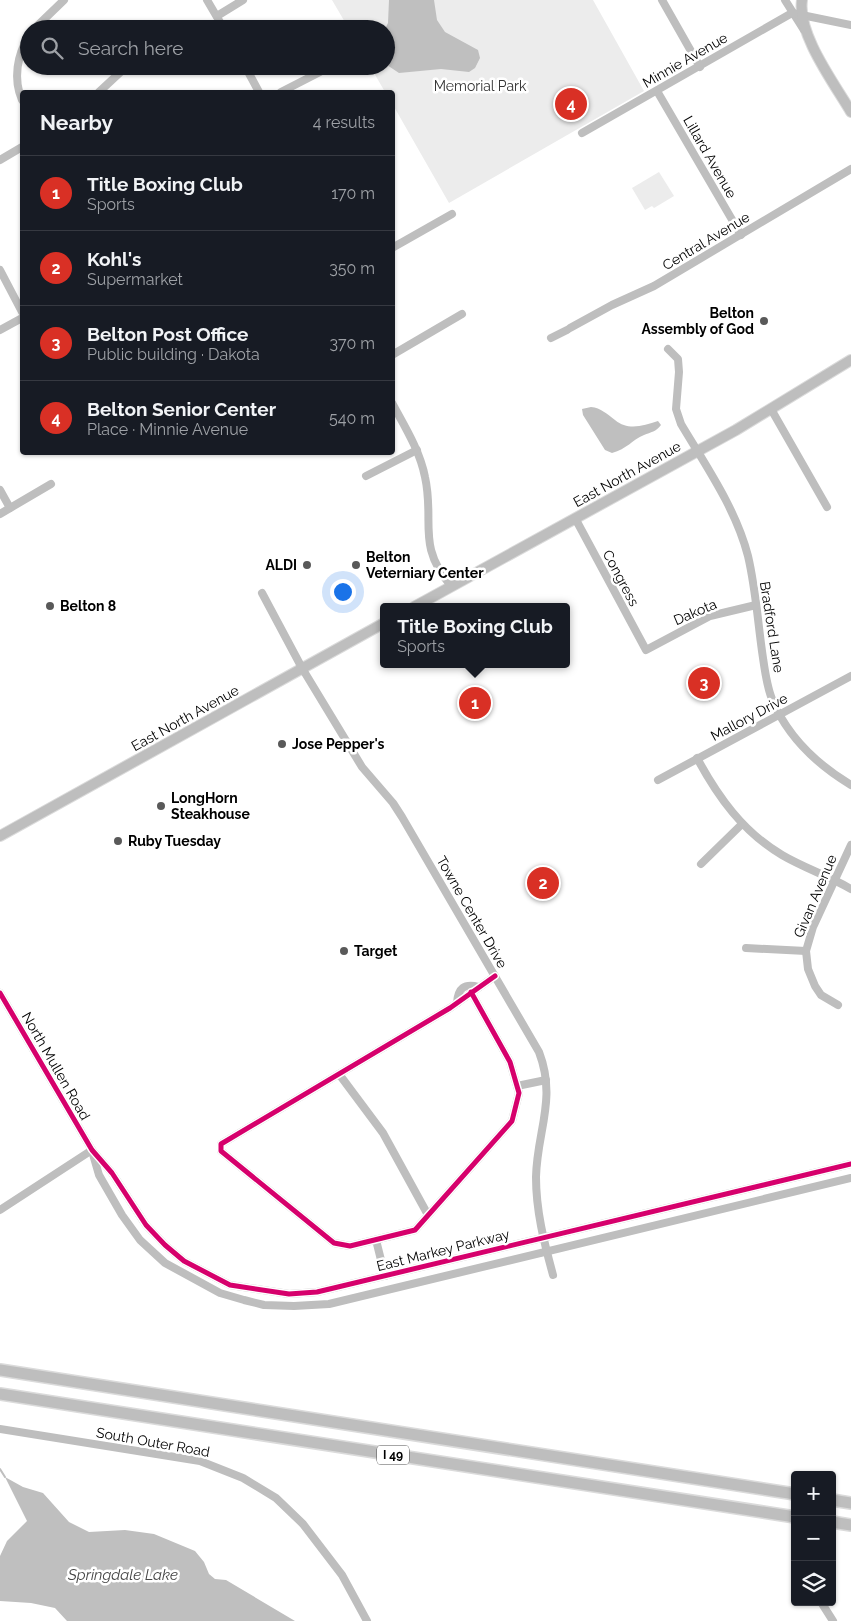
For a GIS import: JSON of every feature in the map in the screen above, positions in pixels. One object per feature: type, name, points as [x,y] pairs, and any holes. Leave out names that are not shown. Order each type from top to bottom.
[{"type":"highway","name":"I 49","points":[[0,1370],[791,1493]]},
{"type":"highway","name":"I 49","points":[[0,1394],[791,1515]]},
{"type":"highway","points":[[836,1500],[851,1502]]},
{"type":"highway","points":[[836,1523],[851,1525]]},
{"type":"main road","points":[[802,0],[797,13],[851,112]]},
{"type":"main road","name":"East North Avenue","points":[[421,603],[697,451],[851,360]]},
{"type":"main road","name":"East North Avenue","points":[[0,836],[380,625]]},
{"type":"street","points":[[43,20],[64,0]]},
{"type":"street","points":[[207,0],[219,20]]},
{"type":"street","points":[[217,16],[244,0]]},
{"type":"street","points":[[662,0],[700,67]]},
{"type":"street","points":[[785,0],[797,13],[851,25]]},
{"type":"street","name":"Minnie Avenue","points":[[582,133],[797,13]]},
{"type":"street","points":[[20,56],[17,78],[20,92]]},
{"type":"street","points":[[101,90],[117,75]]},
{"type":"street","points":[[250,75],[259,90]]},
{"type":"street","points":[[285,90],[314,75]]},
{"type":"street","name":"Lillard Avenue","points":[[657,91],[741,235]]},
{"type":"street","points":[[0,160],[20,148]]},
{"type":"street","name":"Central Avenue","points":[[551,338],[612,305],[654,286],[851,169]]},
{"type":"street","points":[[395,246],[452,214]]},
{"type":"street","points":[[0,270],[20,308]]},
{"type":"street","points":[[395,353],[462,314]]},
{"type":"street","points":[[0,330],[20,319]]},
{"type":"street","name":"Bradford Lane","points":[[668,349],[678,359],[679,372],[676,409],[681,424],[729,507],[748,557],[771,698],[785,725],[810,754],[851,785]]},
{"type":"street","points":[[395,409],[417,450],[428,492],[427,524],[430,546],[438,568],[451,586]]},
{"type":"street","points":[[771,409],[827,507]]},
{"type":"street","points":[[366,476],[417,450]]},
{"type":"street","points":[[0,514],[51,484]]},
{"type":"street","points":[[0,490],[10,508]]},
{"type":"street","name":"Congress","points":[[575,518],[646,650]]},
{"type":"street","name":"Towne Center Drive","points":[[262,593],[302,668],[362,767],[398,810],[539,1052],[544,1066],[548,1090],[546,1115],[540,1141],[536,1175],[538,1219],[553,1275]]},
{"type":"street","name":"Dakota","points":[[646,650],[710,616],[756,605]]},
{"type":"street","name":"Mallory Drive","points":[[658,780],[851,676]]},
{"type":"street","points":[[697,758],[713,787],[742,824],[782,855],[851,889]]},
{"type":"street","points":[[701,864],[742,824]]},
{"type":"street","name":"Givan Avenue","points":[[838,1005],[822,995],[815,986],[808,969],[806,951],[812,927],[851,845]]},
{"type":"street","points":[[746,948],[806,951]]},
{"type":"street","points":[[471,992],[510,1062],[519,1093],[512,1121],[415,1230],[350,1246],[334,1243],[220,1151],[221,1144],[457,1003],[471,992],[495,976]]},
{"type":"street","points":[[457,1003],[460,991],[465,987],[471,985],[479,987]]},
{"type":"street","name":"North Mullen Road","points":[[0,994],[92,1150]]},
{"type":"street","points":[[338,1074],[383,1133],[428,1215]]},
{"type":"street","points":[[517,1086],[546,1080]]},
{"type":"street","points":[[0,1210],[92,1150]]},
{"type":"street","name":"East Markey Parkway","points":[[92,1150],[99,1175],[122,1215],[140,1240],[165,1263],[220,1292],[257,1304],[294,1306],[329,1304],[851,1178]]},
{"type":"street","name":"East Markey Parkway","points":[[92,1150],[112,1173],[146,1225],[184,1261],[230,1285],[288,1294],[317,1292],[851,1164]]},
{"type":"street","points":[[376,1240],[385,1276]]},
{"type":"street","name":"South Outer Road","points":[[0,1429],[208,1463],[235,1474],[260,1487],[290,1510],[311,1532],[342,1575],[365,1618]]},
{"type":"street","points":[[824,1606],[833,1621]]},
{"type":"street","points":[[356,1621],[365,1618]]},
{"type":"green space","name":"Memorial Park","points":[[332,0],[593,0],[644,91],[449,203],[395,108],[395,90],[384,90],[375,75],[395,75],[395,20],[344,20]]},
{"type":"green space","points":[[659,172],[674,196],[654,208],[652,206],[645,210],[632,188]]},
{"type":"water","points":[[389,0],[434,0],[437,20],[445,32],[478,50],[480,58],[475,68],[469,72],[441,69],[399,73],[395,70],[395,20],[388,20]]},
{"type":"water","points":[[591,407],[601,410],[625,426],[641,426],[658,421],[661,425],[612,453],[605,450],[583,415],[582,409]]},
{"type":"water","name":"Springdale Lake","points":[[5,1477],[23,1487],[43,1493],[69,1522],[89,1532],[125,1530],[154,1534],[195,1551],[204,1562],[209,1574],[215,1579],[226,1580],[295,1621],[67,1621],[55,1608],[31,1603],[0,1601],[0,1556],[7,1541],[27,1521]]},
{"type":"waterway","points":[[0,1469],[5,1477]]},
{"type":"cycle path","points":[[471,992],[510,1062],[519,1093],[512,1121],[415,1230],[350,1246],[334,1243],[221,1151],[221,1144],[450,1008],[495,976]]},
{"type":"cycle path","points":[[0,993],[92,1150],[112,1173],[146,1225],[184,1261],[230,1285],[289,1294],[317,1292],[851,1164]]},
{"type":"place","name":"Belton Senior Center","points":[[571,104]]},
{"type":"place","name":"Belton Assembly of God","points":[[764,321]]},
{"type":"place","name":"ALDI","points":[[307,565]]},
{"type":"place","name":"Belton Veterniary Center","points":[[356,565]]},
{"type":"place","name":"Belton 8","points":[[50,606]]},
{"type":"place","name":"Belton Post Office","points":[[704,683]]},
{"type":"place","name":"Title Boxing Club","points":[[475,703]]},
{"type":"place","name":"Jose Pepper's","points":[[282,744]]},
{"type":"place","name":"LongHorn Steakhouse","points":[[161,806]]},
{"type":"place","name":"Ruby Tuesday","points":[[118,841]]},
{"type":"place","name":"Kohl's","points":[[543,883]]},
{"type":"place","name":"Target","points":[[344,951]]}]
